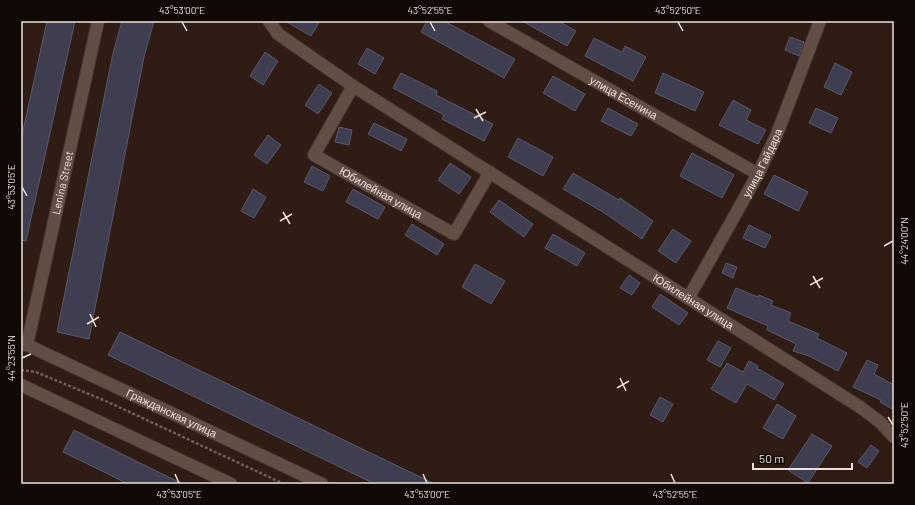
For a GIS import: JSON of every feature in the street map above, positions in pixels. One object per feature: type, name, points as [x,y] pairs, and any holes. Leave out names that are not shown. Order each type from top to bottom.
[{"type":"street","name":"Lenina Street","points":[[24,345],[98,21]]},
{"type":"street","name":"Юбилейная улица","points":[[269,21],[278,34],[353,86],[860,407],[880,422],[894,437]]},
{"type":"street","name":"улица Есенина","points":[[489,21],[758,174]]},
{"type":"street","name":"улица Гайдара","points":[[689,298],[758,174],[777,134],[820,21]]},
{"type":"street","name":"Юбилейная улица","points":[[353,86],[314,155],[454,234],[490,172]]},
{"type":"street","name":"Гражданская улица","points":[[24,345],[322,484]]},
{"type":"street","points":[[21,385],[231,484]]},
{"type":"path","points":[[21,370],[36,372],[108,402],[284,484]]},
{"type":"building","points":[[47,21],[75,21],[26,241],[21,240],[21,140]]},
{"type":"building","points":[[122,21],[154,21],[144,57],[89,339],[57,332],[113,53]]},
{"type":"building","points":[[285,21],[320,21],[311,36]]},
{"type":"building","points":[[427,21],[444,21],[515,59],[504,78],[421,32]]},
{"type":"building","points":[[522,21],[558,21],[576,31],[567,46]]},
{"type":"building","points":[[790,37],[804,42],[799,56],[785,50]]},
{"type":"building","points":[[594,38],[622,52],[625,46],[646,57],[633,81],[585,56]]},
{"type":"building","points":[[367,48],[384,58],[375,74],[358,64]]},
{"type":"building","points":[[265,52],[278,61],[263,85],[250,76]]},
{"type":"building","points":[[835,63],[852,72],[841,95],[824,87]]},
{"type":"building","points":[[401,73],[437,91],[436,95],[493,124],[484,141],[442,119],[444,115],[393,88]]},
{"type":"building","points":[[663,73],[704,92],[695,111],[655,93]]},
{"type":"building","points":[[553,76],[585,94],[575,111],[543,93]]},
{"type":"building","points":[[319,84],[332,93],[318,114],[305,105]]},
{"type":"building","points":[[733,100],[751,110],[746,120],[766,130],[758,144],[719,125]]},
{"type":"building","points":[[608,108],[638,124],[631,136],[601,121]]},
{"type":"building","points":[[816,108],[838,118],[831,133],[809,123]]},
{"type":"building","points":[[374,123],[407,139],[401,151],[368,134]]},
{"type":"building","points":[[339,127],[352,130],[349,145],[335,142]]},
{"type":"building","points":[[268,135],[281,145],[267,164],[254,155]]},
{"type":"building","points":[[518,138],[553,157],[543,176],[508,157]]},
{"type":"building","points":[[692,153],[734,175],[722,198],[680,176]]},
{"type":"building","points":[[450,163],[471,177],[459,194],[438,180]]},
{"type":"building","points":[[312,166],[330,176],[323,191],[304,182]]},
{"type":"building","points":[[573,173],[619,200],[620,198],[653,221],[642,239],[603,212],[563,189]]},
{"type":"building","points":[[774,175],[808,192],[798,211],[764,194]]},
{"type":"building","points":[[253,189],[266,197],[254,218],[241,211]]},
{"type":"building","points":[[353,189],[385,207],[378,219],[346,202]]},
{"type":"building","points":[[499,200],[533,224],[524,237],[490,212]]},
{"type":"building","points":[[412,224],[444,244],[437,255],[405,235]]},
{"type":"building","points":[[749,225],[771,236],[765,248],[743,238]]},
{"type":"building","points":[[673,229],[691,241],[676,263],[658,251]]},
{"type":"building","points":[[553,234],[585,253],[577,266],[545,248]]},
{"type":"building","points":[[726,263],[737,267],[733,278],[722,273]]},
{"type":"building","points":[[475,264],[505,281],[491,304],[462,287]]},
{"type":"building","points":[[629,275],[640,283],[632,295],[620,288]]},
{"type":"building","points":[[736,288],[773,301],[771,305],[791,313],[788,321],[819,334],[817,338],[847,353],[838,371],[809,356],[793,351],[796,344],[767,330],[768,326],[727,308]]},
{"type":"building","points":[[660,294],[688,313],[679,325],[652,307]]},
{"type":"building","points":[[120,332],[435,484],[375,484],[108,355]]},
{"type":"building","points":[[718,341],[731,348],[720,367],[707,360]]},
{"type":"building","points":[[867,360],[878,365],[874,374],[894,385],[894,410],[880,402],[881,400],[853,387]]},
{"type":"building","points":[[749,361],[758,366],[757,368],[784,384],[774,400],[747,384],[736,403],[711,389],[727,363],[743,372]]},
{"type":"building","points":[[660,397],[673,404],[663,422],[650,415]]},
{"type":"building","points":[[777,404],[796,416],[783,439],[763,428]]},
{"type":"building","points":[[74,430],[183,484],[128,484],[63,452]]},
{"type":"building","points":[[812,434],[832,446],[808,483],[788,470]]},
{"type":"building","points":[[871,445],[879,451],[867,468],[858,462]]}]
